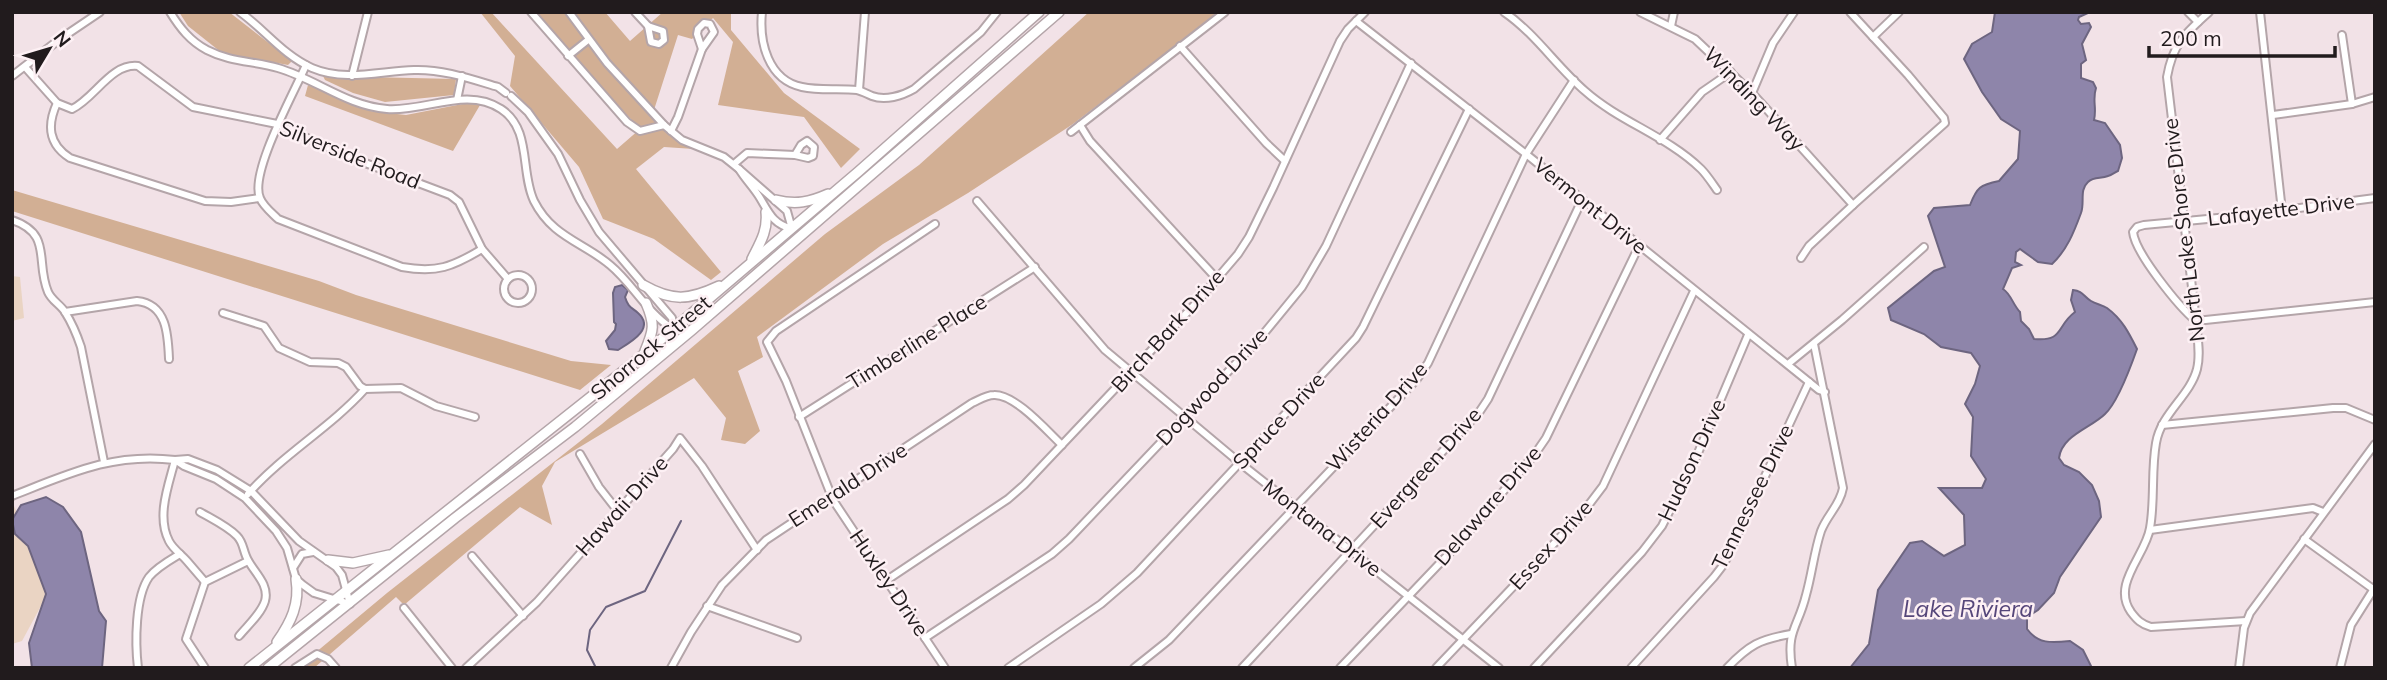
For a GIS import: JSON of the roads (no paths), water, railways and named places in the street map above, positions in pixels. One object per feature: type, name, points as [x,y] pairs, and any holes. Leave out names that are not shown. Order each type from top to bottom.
[{"type":"main road","name":"Shorrock Street","points":[[249,668],[674,329],[1039,12]]},
{"type":"main road","points":[[1013,53],[1037,24],[1051,12]]},
{"type":"main road","name":"Shorrock Street","points":[[268,668],[455,518],[575,427],[692,330],[1059,12]]},
{"type":"main road","points":[[776,200],[795,204],[836,191]]},
{"type":"main road","points":[[753,278],[784,243],[792,229],[803,226],[853,191]]},
{"type":"main road","points":[[749,264],[765,236],[768,223],[766,212]]},
{"type":"main road","points":[[643,285],[655,292],[678,298],[697,296],[730,281]]},
{"type":"main road","points":[[639,358],[653,331],[653,320],[646,303]]},
{"type":"main road","points":[[328,560],[353,563],[394,554]]},
{"type":"main road","points":[[270,651],[290,623],[297,600],[296,579]]},
{"type":"street","points":[[12,76],[100,12]]},
{"type":"street","points":[[170,12],[184,33],[206,50],[233,61],[279,68],[337,95],[377,108],[403,110],[457,100],[491,102],[505,111],[521,135],[530,187],[541,213],[561,234],[609,264],[667,325],[682,332],[692,330]]},
{"type":"street","points":[[240,12],[277,46],[314,69],[352,76],[415,70],[440,72],[498,87],[509,94],[526,110],[558,154],[599,232],[672,318],[674,329],[667,349]]},
{"type":"street","points":[[352,76],[368,12]]},
{"type":"street","points":[[531,12],[632,126],[646,131],[664,125]]},
{"type":"street","points":[[569,12],[588,40],[664,125],[682,140],[736,166],[749,176],[787,211],[792,229]]},
{"type":"street","points":[[635,12],[648,26]]},
{"type":"street","points":[[762,12],[763,49],[783,78],[801,87],[834,91],[859,90],[883,98],[903,95],[914,89],[981,32],[997,12]]},
{"type":"street","points":[[859,90],[865,12]]},
{"type":"street","points":[[1071,132],[1225,12]]},
{"type":"street","name":"Birch Bark Drive","points":[[887,580],[1008,499],[1217,279],[1249,237],[1340,41],[1365,12]]},
{"type":"street","points":[[1504,12],[1597,101],[1702,170],[1717,190]]},
{"type":"street","name":"Winding Way","points":[[1640,12],[1695,39],[1752,93],[1853,205]]},
{"type":"street","points":[[1671,26],[1674,12]]},
{"type":"street","points":[[1752,93],[1773,43],[1794,12]]},
{"type":"street","points":[[1801,258],[1809,246],[1945,123],[1944,118],[1850,12]]},
{"type":"street","points":[[1872,37],[1899,12]]},
{"type":"street","points":[[2188,12],[2198,22]]},
{"type":"street","name":"North Lake Shore Drive","points":[[2209,12],[2174,49],[2167,77],[2196,321],[2196,371],[2161,425],[2156,443],[2150,530],[2127,579],[2125,601],[2137,621],[2151,627],[2246,621]]},
{"type":"street","points":[[2260,12],[2282,211]]},
{"type":"street","name":"Vermont Drive","points":[[1356,21],[1526,154],[1748,335],[1825,392]]},
{"type":"street","points":[[2342,35],[2351,104]]},
{"type":"street","points":[[568,56],[588,40]]},
{"type":"street","points":[[1180,46],[1285,161]]},
{"type":"street","points":[[671,131],[702,49]]},
{"type":"street","name":"Dogwood Drive","points":[[925,638],[1069,540],[1261,337],[1302,287],[1326,246],[1411,63]]},
{"type":"street","name":"Silverside Road","points":[[57,103],[72,109],[116,71],[128,65],[138,66],[193,107],[277,124],[344,155],[450,195],[459,202],[482,249],[508,279]]},
{"type":"street","points":[[306,65],[277,124],[259,177],[259,198],[278,219],[402,267],[441,269],[482,249]]},
{"type":"street","points":[[25,67],[57,103],[50,117],[50,128],[61,152],[70,158],[205,201],[231,202],[259,198]]},
{"type":"street","points":[[1660,140],[1702,92],[1731,72]]},
{"type":"street","points":[[457,100],[462,76]]},
{"type":"street","name":"Wisteria Drive","points":[[1134,668],[1170,640],[1417,379],[1428,363],[1526,154],[1574,80]]},
{"type":"street","points":[[2273,116],[2351,104],[2375,97]]},
{"type":"street","name":"Spruce Drive","points":[[1008,668],[1117,591],[1241,463],[1356,338],[1469,109]]},
{"type":"street","points":[[513,121],[526,110]]},
{"type":"street","points":[[1080,125],[1090,141],[1217,279]]},
{"type":"street","points":[[736,166],[747,153],[795,155]]},
{"type":"street","points":[[736,166],[760,197],[766,212],[775,221],[792,229]]},
{"type":"street","name":"Lafayette Drive","points":[[2196,321],[2142,255],[2134,238],[2133,232],[2137,227],[2375,198]]},
{"type":"street","name":"Evergreen Drive","points":[[1241,668],[1480,411],[1582,200]]},
{"type":"street","name":"Montana Drive","points":[[976,201],[1105,350],[1294,506],[1499,668]]},
{"type":"street","points":[[12,220],[29,227],[38,238],[47,289],[52,299],[65,312],[81,347],[104,462]]},
{"type":"street","name":"Huxley Drive","points":[[935,224],[776,331],[767,344],[786,381],[831,496],[945,668]]},
{"type":"street","name":"Delaware Drive","points":[[1340,668],[1460,542],[1541,446],[1639,247]]},
{"type":"street","points":[[1788,364],[1924,247]]},
{"type":"street","name":"Timberline Place","points":[[799,416],[1035,267]]},
{"type":"street","name":"Silverside Road","points":[[520,275],[528,279],[531,288],[526,300],[518,303],[506,296],[504,287],[508,279],[520,275]]},
{"type":"street","name":"Essex Drive","points":[[1436,668],[1581,515],[1603,486],[1694,291]]},
{"type":"street","points":[[65,312],[146,302],[158,311],[165,322],[169,359]]},
{"type":"street","points":[[2196,321],[2375,302]]},
{"type":"street","points":[[223,313],[264,326],[279,348],[310,362],[338,363],[346,367],[365,389],[401,388],[436,406],[475,417]]},
{"type":"street","name":"Hudson Drive","points":[[1534,668],[1634,561],[1662,526],[1695,460],[1748,335]]},
{"type":"street","points":[[1792,668],[1789,648],[1791,634],[1806,597],[1821,531],[1837,505],[1843,488],[1814,344]]},
{"type":"street","name":"Tennessee Drive","points":[[1631,668],[1724,564],[1809,382]]},
{"type":"street","points":[[245,498],[286,456],[352,404],[365,389]]},
{"type":"street","name":"Emerald Drive","points":[[671,668],[707,606],[722,586],[757,550],[785,526],[972,403],[986,397],[1004,396],[1062,445]]},
{"type":"street","points":[[2161,425],[2333,408],[2346,408],[2375,420]]},
{"type":"street","name":"Hawaii Drive","points":[[466,668],[523,616],[680,438],[702,466],[757,550]]},
{"type":"street","points":[[2239,668],[2246,621],[2255,605],[2375,444]]},
{"type":"street","points":[[580,454],[599,487],[617,510]]},
{"type":"street","points":[[12,496],[104,462],[139,457],[188,459],[207,466],[251,491],[299,541],[328,560],[341,575],[350,604]]},
{"type":"street","points":[[175,460],[184,467],[216,479],[245,498],[274,529],[287,548],[296,579],[314,593],[350,604]]},
{"type":"street","points":[[175,460],[165,498],[164,528],[168,540],[205,582]]},
{"type":"street","points":[[2150,530],[2313,508],[2323,512]]},
{"type":"street","points":[[200,512],[237,536],[243,543],[248,561],[260,577],[265,596],[261,609],[239,636]]},
{"type":"street","points":[[2304,539],[2374,588],[2351,625],[2340,668]]},
{"type":"street","points":[[293,568],[302,554],[313,551]]},
{"type":"street","points":[[138,668],[138,610],[144,586],[153,572],[180,554]]},
{"type":"street","points":[[472,556],[523,616]]},
{"type":"street","points":[[205,668],[186,639],[205,582],[248,561]]},
{"type":"street","points":[[707,606],[797,638]]},
{"type":"street","points":[[404,608],[452,668]]},
{"type":"street","points":[[1727,668],[1741,653],[1759,641],[1791,634]]},
{"type":"street","points":[[295,668],[317,654],[328,659],[336,668]]},
{"type":"water","name":"Lake Riviera","points":[[1995,12],[2090,12],[2078,20],[2081,24],[2089,23],[2091,27],[2082,44],[2086,60],[2081,64],[2081,78],[2093,82],[2096,88],[2094,120],[2105,123],[2120,145],[2122,158],[2118,171],[2093,179],[2085,185],[2078,220],[2070,240],[2057,259],[2052,264],[2038,262],[2020,249],[2016,252],[2015,262],[2021,265],[2012,268],[2003,289],[2020,312],[2021,321],[2034,339],[2055,335],[2075,312],[2071,300],[2073,290],[2112,312],[2125,327],[2137,349],[2124,383],[2110,408],[2065,443],[2061,450],[2059,458],[2064,465],[2079,472],[2092,485],[2099,501],[2101,517],[2060,577],[2054,593],[2027,617],[2027,629],[2031,634],[2040,640],[2051,642],[2070,641],[2083,650],[2092,668],[1850,668],[1869,644],[1878,590],[1910,543],[1922,541],[1944,556],[1965,545],[1964,515],[1939,488],[1982,488],[1986,479],[1971,456],[1973,417],[1965,404],[1980,366],[1971,353],[1941,347],[1924,334],[1891,320],[1888,308],[1934,271],[1945,267],[1928,216],[1934,208],[1970,205],[1980,188],[1999,181],[2018,159],[2020,131],[2001,119],[1964,59],[1972,44],[1992,32]]},
{"type":"water","points":[[622,285],[628,290],[625,297],[627,303],[643,319],[644,325],[639,335],[628,344],[618,350],[609,349],[606,341],[615,330],[616,324],[613,293],[615,287]]},
{"type":"water","points":[[46,497],[63,507],[81,532],[99,611],[106,621],[102,668],[32,668],[29,643],[46,594],[28,546],[15,534],[12,520],[21,505]]},
{"type":"waterway","points":[[596,668],[587,650],[590,630],[606,607],[645,591],[681,521]]}]
